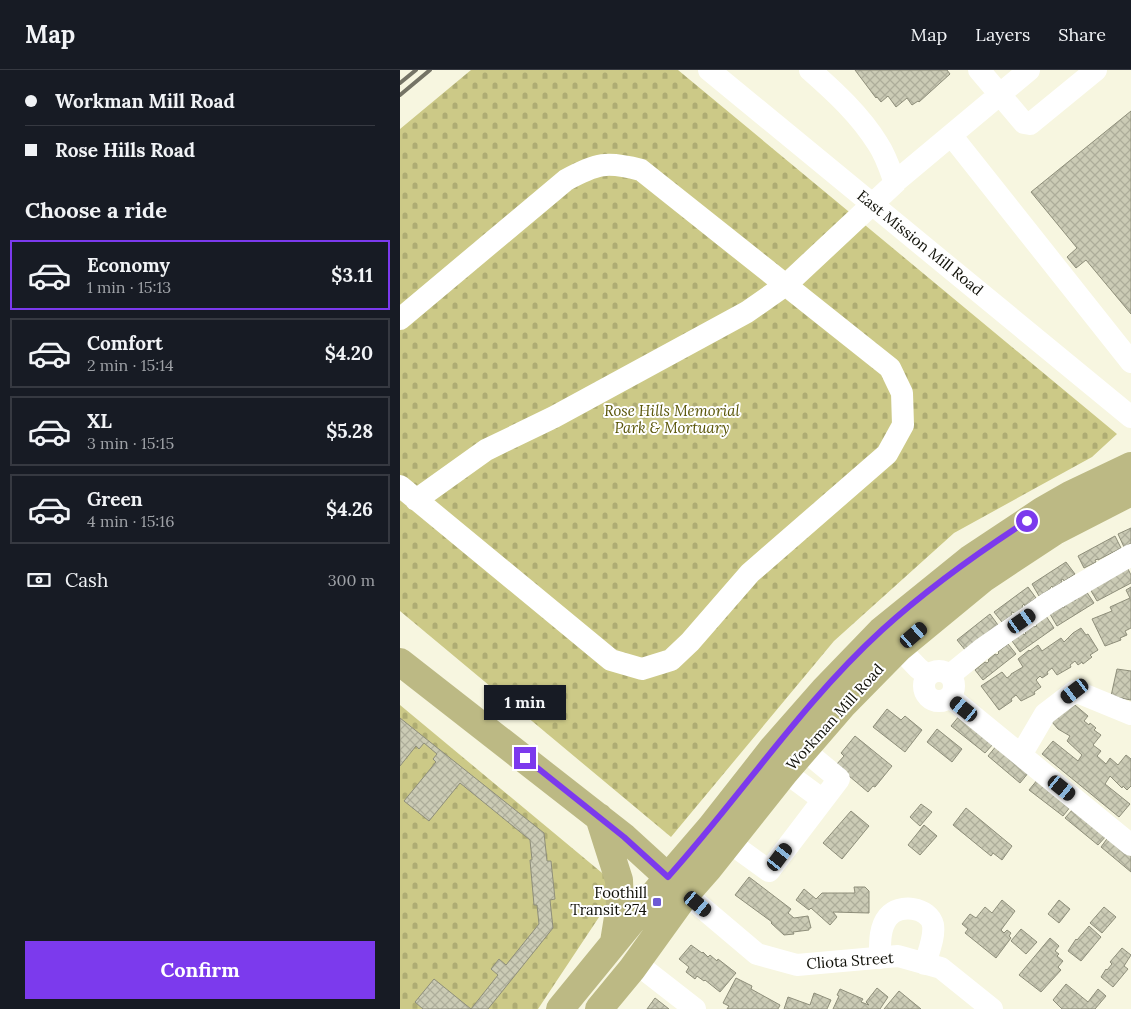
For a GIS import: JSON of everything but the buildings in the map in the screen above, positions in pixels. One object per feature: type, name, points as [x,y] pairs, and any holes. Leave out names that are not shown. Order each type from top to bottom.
[{"type":"main road","name":"Workman Mill Road","points":[[560,1009],[614,943],[677,885],[730,842],[785,772],[842,706],[890,639],[970,559],[1049,507],[1131,466]]},
{"type":"main road","name":"Workman Mill Road","points":[[599,1009],[636,963],[677,885],[711,827],[787,732],[824,690],[890,639],[1055,531],[1131,492]]},
{"type":"main road","points":[[400,662],[624,837],[677,885]]},
{"type":"main road","points":[[599,817],[619,880],[620,905],[614,943]]},
{"type":"street","name":"East Mission Mill Road","points":[[709,70],[1131,417]]},
{"type":"street","points":[[810,70],[842,98],[878,143],[895,182]]},
{"type":"street","points":[[979,70],[1024,123],[1030,124],[1096,70]]},
{"type":"street","points":[[400,319],[566,180],[588,168],[616,164],[641,170],[787,284],[890,368],[902,392],[903,425],[887,454],[750,573],[690,642],[671,660],[642,669],[611,660],[408,493],[486,450],[554,417],[747,312],[787,284],[895,182],[1029,70]]},
{"type":"street","points":[[951,135],[1131,362]]},
{"type":"street","points":[[937,679],[1048,603],[1131,555]]},
{"type":"street","points":[[890,639],[1021,755],[1131,845]]},
{"type":"street","points":[[1021,755],[1045,714],[1075,691],[1131,714]]},
{"type":"street","points":[[730,842],[769,871],[839,779],[804,750]]},
{"type":"street","points":[[785,772],[823,800]]},
{"type":"street","name":"Cliota Street","points":[[677,885],[757,954],[796,965],[898,956],[941,968],[992,1009]]},
{"type":"street","points":[[880,958],[880,937],[886,920],[889,915],[899,908],[908,908],[918,910],[928,916],[933,925],[925,964]]},
{"type":"street","points":[[636,963],[695,1009]]},
{"type":"green space","name":"Rose Hills Memorial Park & Mortuary","points":[[471,70],[678,70],[1117,434],[1092,457],[954,533],[834,641],[671,837],[400,611],[400,129]]},
{"type":"green space","points":[[400,705],[619,887],[538,1009],[400,1009]]},
{"type":"railway","points":[[400,83],[416,70]]},
{"type":"railway","points":[[400,95],[430,70]]},
{"type":"place","name":"Foothill Transit 274","points":[[657,902]]},
{"type":"route","points":[[525,758],[624,837],[668,877],[711,827],[766,756],[824,690],[881,631],[970,559],[1027,521]]}]
